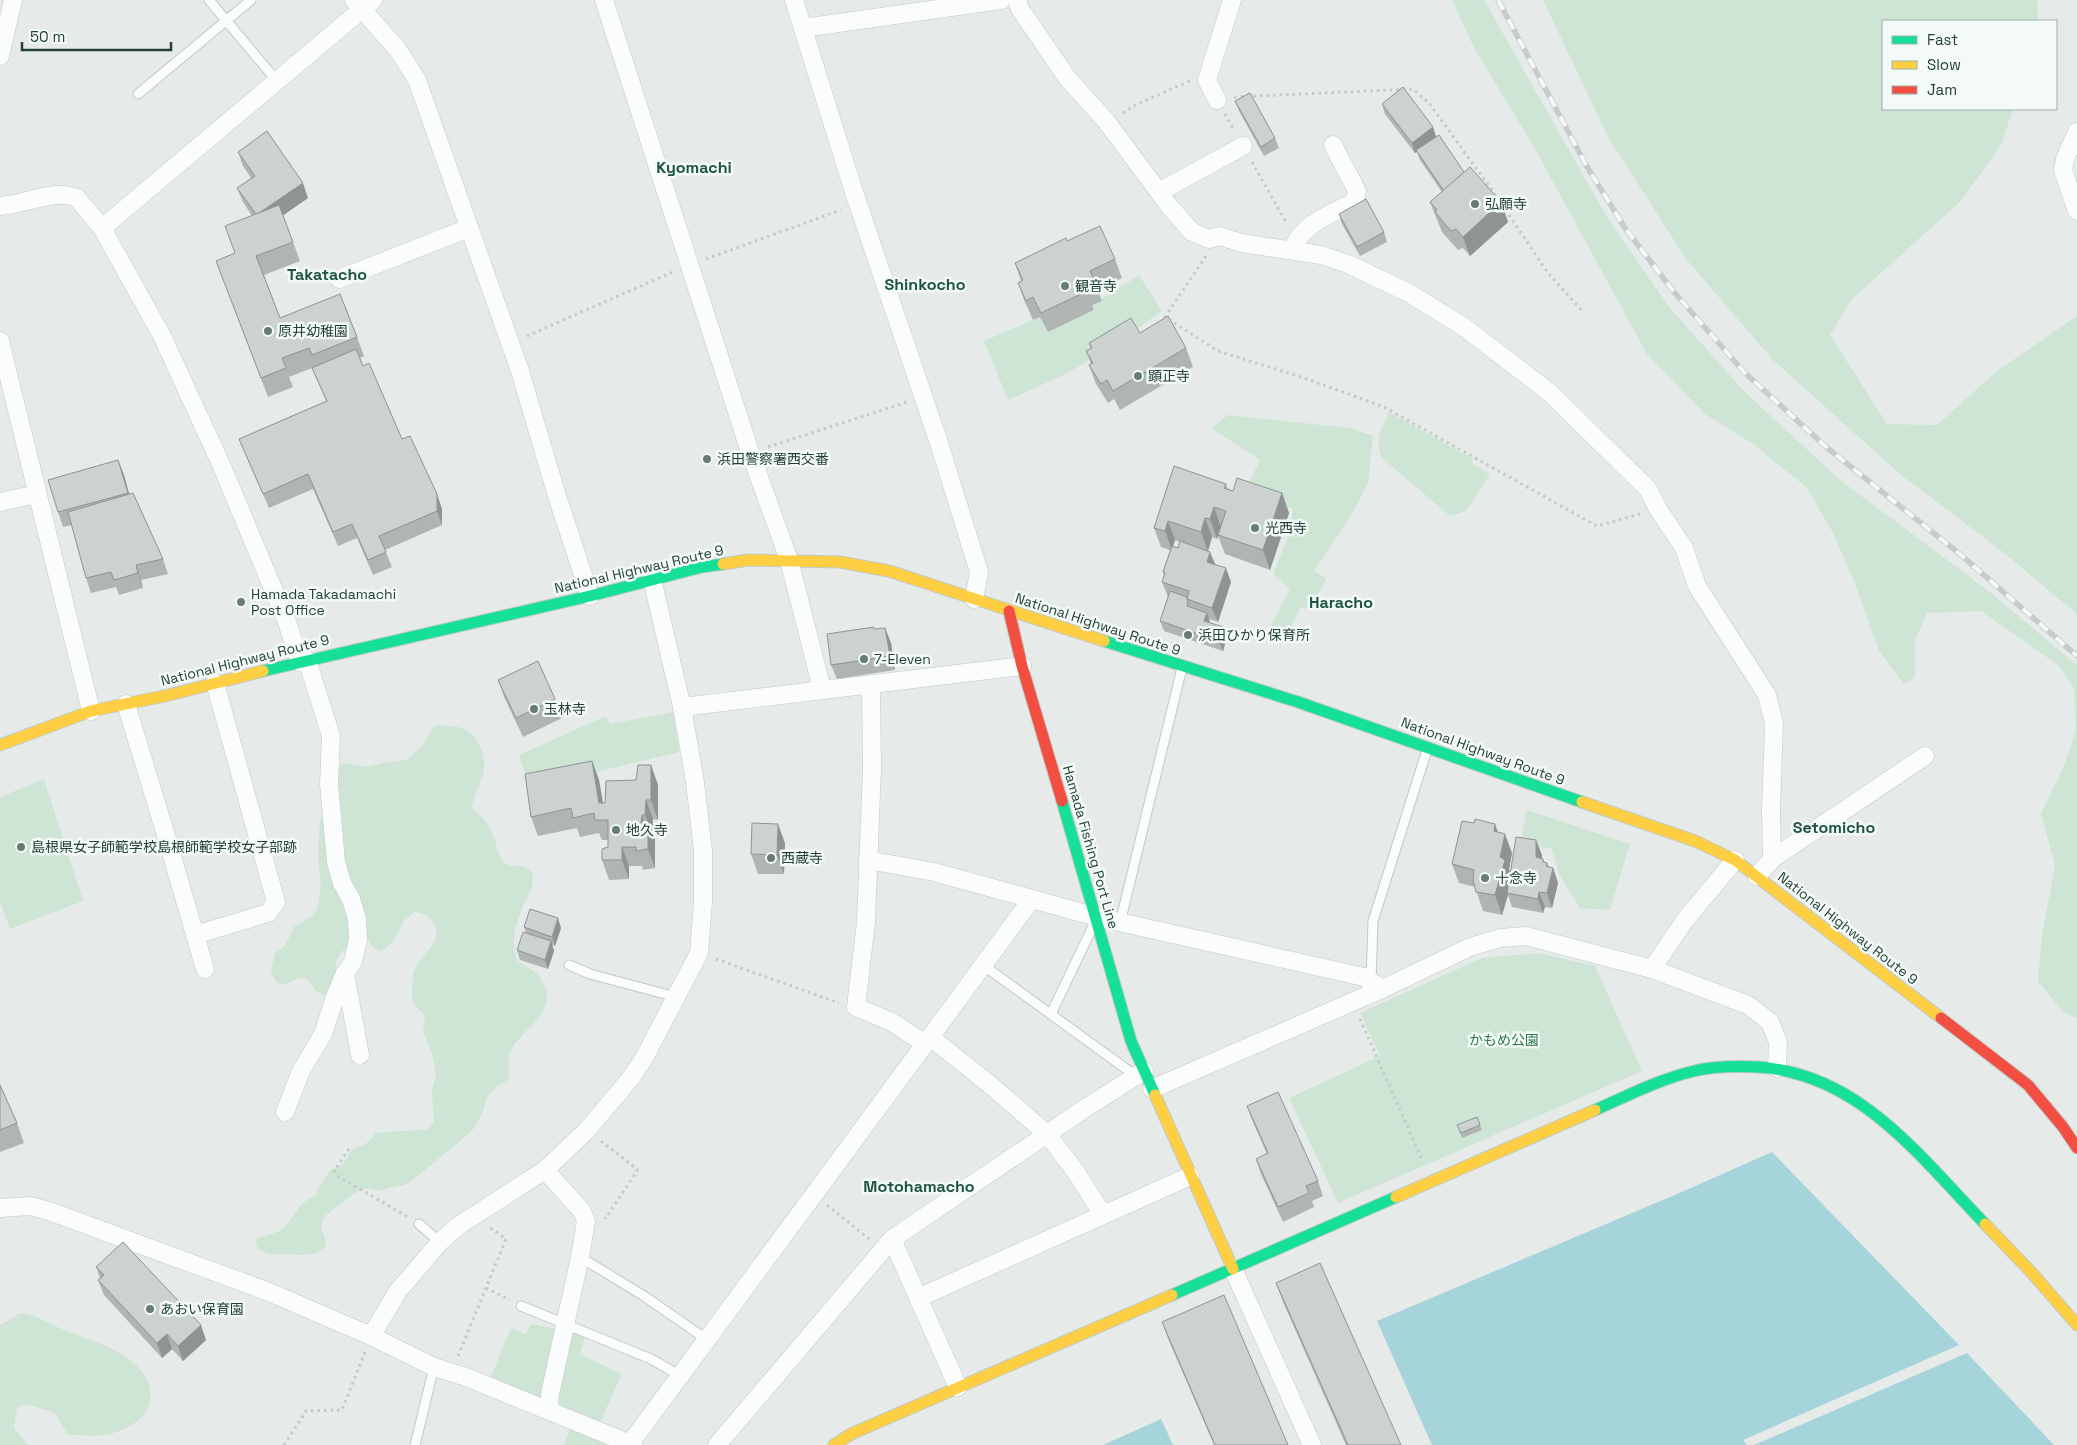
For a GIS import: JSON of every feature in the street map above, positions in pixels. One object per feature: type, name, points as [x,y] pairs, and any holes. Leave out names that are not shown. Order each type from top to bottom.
[{"type":"main road","name":"National Highway Route 9","points":[[0,745],[91,711],[215,684],[303,661],[590,596],[702,567],[748,560],[789,560],[840,562],[890,571],[1008,611],[1298,702],[1695,841],[1735,860],[2028,1085],[2063,1127],[2077,1148]]},
{"type":"main road","name":"Hamada Fishing Port Line","points":[[1008,611],[1022,666],[1097,917],[1140,1073],[1152,1089],[1233,1269]]},
{"type":"main road","points":[[834,1445],[851,1434],[1233,1269],[1431,1180],[1680,1075],[1710,1068],[1738,1066],[1777,1068],[1818,1080],[1852,1096],[1891,1128],[2043,1282],[2077,1325]]},
{"type":"street","points":[[0,56],[13,0]]},
{"type":"street","points":[[604,0],[750,452],[789,560],[822,689]]},
{"type":"street","points":[[794,0],[856,198],[979,572],[974,599]]},
{"type":"street","points":[[803,28],[1001,0]]},
{"type":"street","points":[[1017,0],[1020,10],[1068,79],[1108,124],[1158,192],[1192,232],[1208,239],[1220,236],[1241,243],[1294,245],[1348,264],[1410,294],[1464,327],[1549,392],[1648,489],[1658,509],[1684,548],[1697,586],[1767,695],[1774,723],[1771,811],[1772,859]]},
{"type":"street","points":[[1217,100],[1207,80],[1232,0]]},
{"type":"street","points":[[102,228],[276,80],[363,3],[398,50],[417,80],[520,371],[556,496],[590,596]]},
{"type":"street","points":[[2077,132],[2065,159],[2063,170],[2077,212]]},
{"type":"street","points":[[1294,245],[1310,226],[1354,202],[1356,191],[1333,145]]},
{"type":"street","points":[[1158,192],[1243,146]]},
{"type":"street","points":[[0,206],[58,195],[71,195],[77,198],[102,228],[162,336],[220,462],[288,622],[331,736],[329,784],[336,862],[342,883],[351,899],[357,919],[358,938],[353,962],[345,973],[328,1015],[323,1034],[301,1071],[285,1112]]},
{"type":"street","points":[[340,279],[469,228]]},
{"type":"street","points":[[0,340],[91,711]]},
{"type":"street","points":[[0,502],[38,494]]},
{"type":"street","points":[[371,1336],[398,1291],[440,1242],[458,1226],[545,1170],[587,1130],[630,1080],[643,1060],[699,953],[703,902],[703,851],[695,782],[682,707],[652,579]]},
{"type":"street","points":[[682,707],[1022,666]]},
{"type":"street","points":[[195,935],[268,913],[276,902],[215,684]]},
{"type":"street","points":[[871,685],[872,768],[866,922],[856,1007],[892,1022],[927,1040],[988,1083],[1047,1134],[1076,1172],[1103,1215]]},
{"type":"street","points":[[126,704],[205,969]]},
{"type":"street","points":[[1757,876],[1772,859],[1925,756]]},
{"type":"street","points":[[868,860],[934,872],[1097,917],[1364,977],[1376,985]]},
{"type":"street","points":[[1652,969],[1685,920],[1735,860]]},
{"type":"street","points":[[0,1208],[30,1206],[49,1211],[269,1292],[371,1336],[434,1367],[452,1372],[549,1410],[630,1445],[679,1375],[1032,899]]},
{"type":"street","points":[[1152,1089],[1352,1001],[1376,985],[1470,947],[1500,938],[1526,936],[1652,969],[1748,1006],[1770,1022],[1778,1042],[1777,1068]]},
{"type":"street","points":[[345,973],[360,1054]]},
{"type":"street","points":[[717,1445],[888,1244],[1047,1134],[1140,1073]]},
{"type":"street","points":[[545,1170],[586,1217],[580,1257],[550,1394],[549,1410]]},
{"type":"street","points":[[918,1298],[1190,1176]]},
{"type":"street","points":[[888,1244],[918,1298],[958,1387]]},
{"type":"street","points":[[1233,1269],[1312,1445]]},
{"type":"lane","points":[[209,0],[276,80]]},
{"type":"lane","points":[[138,94],[251,0]]},
{"type":"lane","points":[[1120,922],[1182,666]]},
{"type":"lane","points":[[1376,985],[1373,921],[1428,748]]},
{"type":"lane","points":[[1051,1014],[1097,917]]},
{"type":"lane","points":[[569,965],[590,974],[676,997]]},
{"type":"lane","points":[[983,965],[1051,1014],[1140,1073]]},
{"type":"lane","points":[[419,1224],[440,1242]]},
{"type":"lane","points":[[580,1257],[644,1296],[706,1339]]},
{"type":"lane","points":[[521,1306],[651,1359],[679,1375]]},
{"type":"lane","points":[[416,1445],[434,1367]]},
{"type":"path","points":[[1108,124],[1135,105],[1194,79],[1207,80]]},
{"type":"path","points":[[1294,245],[1217,100],[1235,97],[1413,89],[1429,103],[1499,200],[1548,273],[1584,313]]},
{"type":"path","points":[[1220,236],[1165,317],[1218,352],[1304,378],[1384,407],[1597,526],[1658,509]]},
{"type":"path","points":[[750,452],[923,397]]},
{"type":"path","points":[[699,953],[755,971],[818,997],[856,1007]]},
{"type":"path","points":[[1352,1001],[1431,1180]]},
{"type":"path","points":[[586,1217],[600,1221],[603,1220],[637,1171],[636,1167],[587,1130]]},
{"type":"path","points":[[349,1149],[334,1171],[340,1177],[419,1224]]},
{"type":"path","points":[[814,1194],[888,1244]]},
{"type":"path","points":[[452,1372],[506,1239],[492,1229],[478,1214]]},
{"type":"path","points":[[486,1288],[521,1306]]},
{"type":"path","points":[[284,1445],[306,1412],[342,1410],[371,1336]]},
{"type":"green space","points":[[1452,0],[1484,0],[1607,217],[1669,307],[1744,391],[1840,480],[1986,589],[2077,665],[2077,1018],[2064,1013],[2038,981],[2042,935],[2055,866],[2041,813],[2065,764],[2076,729],[2074,688],[2058,665],[1981,611],[1927,613],[1915,640],[1915,678],[1904,684],[1879,651],[1854,581],[1832,531],[1806,487],[1753,444],[1705,414],[1647,354],[1530,140],[1475,50]]},
{"type":"green space","points":[[1543,0],[2037,0],[2038,20],[1882,20],[1882,110],[2013,110],[2001,145],[1961,201],[1852,299],[1830,335],[1887,424],[1937,425],[1997,371],[2077,316],[2077,614],[2004,553],[1901,475],[1772,359],[1686,259],[1609,139]]},
{"type":"green space","points":[[1139,275],[1162,311],[1127,336],[1068,373],[1008,400],[984,341],[1040,317],[1048,332],[1094,310],[1092,305]]},
{"type":"green space","points":[[1389,412],[1473,459],[1472,463],[1490,474],[1466,511],[1450,516],[1381,457],[1379,439],[1381,429]]},
{"type":"green space","points":[[1228,415],[1350,428],[1373,436],[1368,483],[1351,516],[1314,571],[1326,578],[1311,610],[1301,607],[1285,638],[1268,631],[1290,589],[1273,574],[1290,532],[1293,509],[1246,489],[1260,460],[1211,428]]},
{"type":"green space","points":[[673,712],[679,752],[530,788],[519,755],[606,716],[610,724]]},
{"type":"green space","points":[[434,726],[461,728],[473,735],[481,747],[484,767],[472,808],[490,828],[499,855],[503,861],[506,864],[525,867],[533,874],[532,889],[524,903],[515,929],[514,944],[516,959],[536,973],[541,979],[546,990],[545,1008],[514,1045],[510,1053],[509,1079],[496,1087],[487,1097],[482,1114],[472,1131],[407,1184],[377,1191],[367,1188],[355,1193],[325,1216],[321,1226],[326,1242],[325,1247],[317,1253],[300,1255],[267,1254],[258,1248],[255,1243],[257,1238],[277,1232],[285,1227],[304,1203],[316,1196],[318,1189],[331,1169],[342,1165],[353,1149],[367,1143],[376,1133],[428,1129],[434,1123],[432,1091],[436,1075],[432,1054],[423,1031],[425,1021],[423,1013],[414,1003],[412,992],[414,971],[434,942],[437,931],[430,918],[415,912],[404,922],[389,946],[380,951],[371,946],[349,887],[339,825],[336,775],[341,765],[345,763],[366,767],[407,760],[424,744]]},
{"type":"green space","points":[[44,779],[83,901],[10,929],[0,902],[0,797]]},
{"type":"green space","points":[[1527,810],[1630,844],[1610,910],[1580,908],[1559,874],[1552,849],[1520,843]]},
{"type":"green space","points":[[324,815],[349,908],[352,944],[340,953],[336,962],[337,973],[330,993],[322,995],[316,991],[307,979],[299,978],[284,985],[276,982],[271,971],[275,953],[285,946],[294,927],[311,917],[317,910],[321,888],[318,859],[320,818]]},
{"type":"green space","name":"かもめ公園","points":[[1539,953],[1595,966],[1642,1071],[1338,1203],[1289,1098],[1380,1056],[1360,1013],[1482,958]]},
{"type":"green space","points":[[20,1313],[37,1317],[102,1344],[130,1359],[146,1377],[150,1388],[151,1399],[142,1417],[123,1430],[110,1434],[94,1436],[68,1435],[55,1413],[27,1404],[17,1408],[14,1428],[28,1445],[0,1445],[0,1325]]},
{"type":"green space","points":[[531,1324],[557,1329],[543,1399],[490,1379],[511,1328],[526,1334]]},
{"type":"green space","points":[[567,1329],[585,1337],[580,1354],[622,1374],[600,1422],[555,1403]]},
{"type":"green space","points":[[571,1426],[610,1445],[564,1445]]},
{"type":"water","points":[[1772,1152],[1959,1345],[1743,1440],[1747,1445],[1432,1445],[1377,1321]]},
{"type":"water","points":[[1967,1353],[2054,1445],[1754,1445]]},
{"type":"water","points":[[1161,1419],[1173,1445],[1103,1445]]},
{"type":"building","points":[[1403,87],[1433,127],[1412,143],[1382,104]]},
{"type":"building","points":[[1250,93],[1275,138],[1261,147],[1235,101]]},
{"type":"building","points":[[267,131],[303,183],[256,214],[237,188],[255,176],[238,152]]},
{"type":"building","points":[[1439,135],[1464,172],[1444,191],[1416,150]]},
{"type":"building","points":[[1470,167],[1501,202],[1463,237],[1456,229],[1451,231],[1435,212],[1437,210],[1430,202]]},
{"type":"building","points":[[1366,199],[1384,232],[1357,247],[1339,214]]},
{"type":"building","points":[[279,205],[293,242],[256,256],[280,318],[340,294],[357,337],[312,355],[309,348],[282,358],[286,368],[261,378],[216,261],[235,253],[225,226]]},
{"type":"building","points":[[1100,226],[1115,259],[1090,271],[1095,281],[1085,286],[1087,291],[1041,313],[1033,297],[1026,301],[1018,283],[1023,280],[1015,263],[1066,238],[1067,241]]},
{"type":"building","points":[[1168,316],[1186,348],[1113,391],[1107,380],[1101,384],[1089,365],[1093,363],[1086,351],[1092,348],[1089,343],[1131,318],[1140,333]]},
{"type":"building","points":[[356,349],[363,366],[369,363],[402,439],[410,436],[437,494],[437,511],[379,536],[386,552],[368,560],[352,524],[333,532],[308,474],[263,494],[239,439],[327,401],[312,368]]},
{"type":"building","points":[[118,460],[128,493],[58,512],[48,480]]},
{"type":"building","points":[[1174,466],[1226,484],[1224,488],[1233,491],[1237,478],[1282,493],[1263,550],[1218,535],[1226,511],[1214,507],[1210,519],[1205,518],[1201,532],[1168,521],[1165,531],[1154,528]]},
{"type":"building","points":[[133,493],[163,559],[136,565],[138,573],[114,580],[111,572],[86,578],[68,512]]},
{"type":"building","points":[[1180,541],[1210,552],[1207,562],[1226,568],[1212,608],[1187,599],[1189,591],[1162,582],[1165,573],[1163,572],[1172,546],[1178,548]]},
{"type":"building","points":[[1170,591],[1187,597],[1187,606],[1207,613],[1204,621],[1224,627],[1219,641],[1160,621]]},
{"type":"building","points":[[874,627],[874,629],[885,628],[890,656],[831,665],[827,634]]},
{"type":"building","points":[[538,661],[555,699],[516,718],[498,680]]},
{"type":"building","points":[[592,761],[599,803],[605,803],[606,781],[636,780],[638,765],[651,765],[651,800],[646,800],[645,815],[642,815],[641,823],[648,821],[648,849],[636,851],[636,847],[622,847],[622,860],[602,860],[602,849],[608,847],[608,820],[595,820],[594,813],[573,818],[571,808],[531,817],[525,774]]},
{"type":"building","points":[[1475,819],[1495,824],[1494,831],[1505,834],[1500,857],[1505,860],[1495,895],[1476,892],[1473,880],[1474,870],[1452,864],[1462,821],[1474,823]]},
{"type":"building","points":[[752,823],[778,824],[777,855],[751,854]]},
{"type":"building","points":[[1516,837],[1536,840],[1536,857],[1543,859],[1543,862],[1547,863],[1546,866],[1553,868],[1547,893],[1539,892],[1538,899],[1507,893]]},
{"type":"building","points":[[530,909],[558,918],[552,937],[524,927]]},
{"type":"building","points":[[523,932],[551,941],[545,960],[517,950]]},
{"type":"building","points":[[0,1085],[17,1123],[0,1130]]},
{"type":"building","points":[[1278,1092],[1318,1181],[1306,1186],[1309,1193],[1278,1207],[1256,1159],[1268,1153],[1247,1106]]},
{"type":"building","points":[[1477,1117],[1480,1125],[1461,1133],[1457,1125]]},
{"type":"building","points":[[123,1242],[201,1325],[178,1346],[167,1334],[157,1343],[98,1280],[104,1275],[96,1267]]},
{"type":"building","points":[[1320,1263],[1401,1445],[1348,1445],[1276,1283]]},
{"type":"building","points":[[1224,1295],[1288,1445],[1215,1445],[1162,1322]]},
{"type":"railway","points":[[1498,0],[1586,165],[1625,228],[1674,292],[1744,372],[1825,446],[1961,555],[2077,656]]},
{"type":"traffic: fast","points":[[263,671],[590,596],[702,567],[723,564]]},
{"type":"traffic: fast","points":[[1104,641],[1298,702],[1582,802]]},
{"type":"traffic: fast","points":[[1062,801],[1131,1041],[1155,1095]]},
{"type":"traffic: fast","points":[[1595,1110],[1656,1083],[1702,1069],[1758,1067],[1794,1073],[1827,1085],[1857,1102],[1885,1123],[1911,1146],[1985,1224]]},
{"type":"traffic: fast","points":[[1172,1295],[1396,1197]]},
{"type":"traffic: slow","points":[[723,564],[748,560],[840,562],[889,571],[1104,641]]},
{"type":"traffic: slow","points":[[0,745],[91,711],[169,695],[263,671]]},
{"type":"traffic: slow","points":[[1582,802],[1695,841],[1735,860],[1941,1018]]},
{"type":"traffic: slow","points":[[1155,1095],[1233,1269]]},
{"type":"traffic: slow","points":[[1396,1197],[1595,1110]]},
{"type":"traffic: slow","points":[[1985,1224],[2032,1273],[2077,1325]]},
{"type":"traffic: slow","points":[[834,1445],[851,1434],[1172,1295]]},
{"type":"traffic: jam","points":[[1009,611],[1022,666],[1062,801]]},
{"type":"traffic: jam","points":[[1941,1018],[2028,1085],[2063,1127],[2077,1148]]},
{"type":"place","name":"弘願寺","points":[[1475,204]]},
{"type":"place","name":"観音寺","points":[[1065,286]]},
{"type":"place","name":"原井幼稚園","points":[[268,331]]},
{"type":"place","name":"顕正寺","points":[[1138,376]]},
{"type":"place","name":"浜田警察署西交番","points":[[707,459]]},
{"type":"place","name":"光西寺","points":[[1255,528]]},
{"type":"place","name":"Hamada Takadamachi Post Office","points":[[241,602]]},
{"type":"place","name":"浜田ひかり保育所","points":[[1188,635]]},
{"type":"place","name":"7-Eleven","points":[[864,659]]},
{"type":"place","name":"玉林寺","points":[[534,709]]},
{"type":"place","name":"地久寺","points":[[616,830]]},
{"type":"place","name":"島根県女子師範学校島根師範学校女子部跡","points":[[21,847]]},
{"type":"place","name":"西蔵寺","points":[[771,858]]},
{"type":"place","name":"十念寺","points":[[1485,878]]},
{"type":"place","name":"あおい保育園","points":[[150,1309]]},
{"type":"district","name":"Kyomachi","points":[[694,167]]},
{"type":"district","name":"Takatacho","points":[[327,274]]},
{"type":"district","name":"Shinkocho","points":[[925,284]]},
{"type":"district","name":"Haracho","points":[[1341,602]]},
{"type":"district","name":"Setomicho","points":[[1834,827]]},
{"type":"district","name":"Motohamacho","points":[[919,1186]]}]
